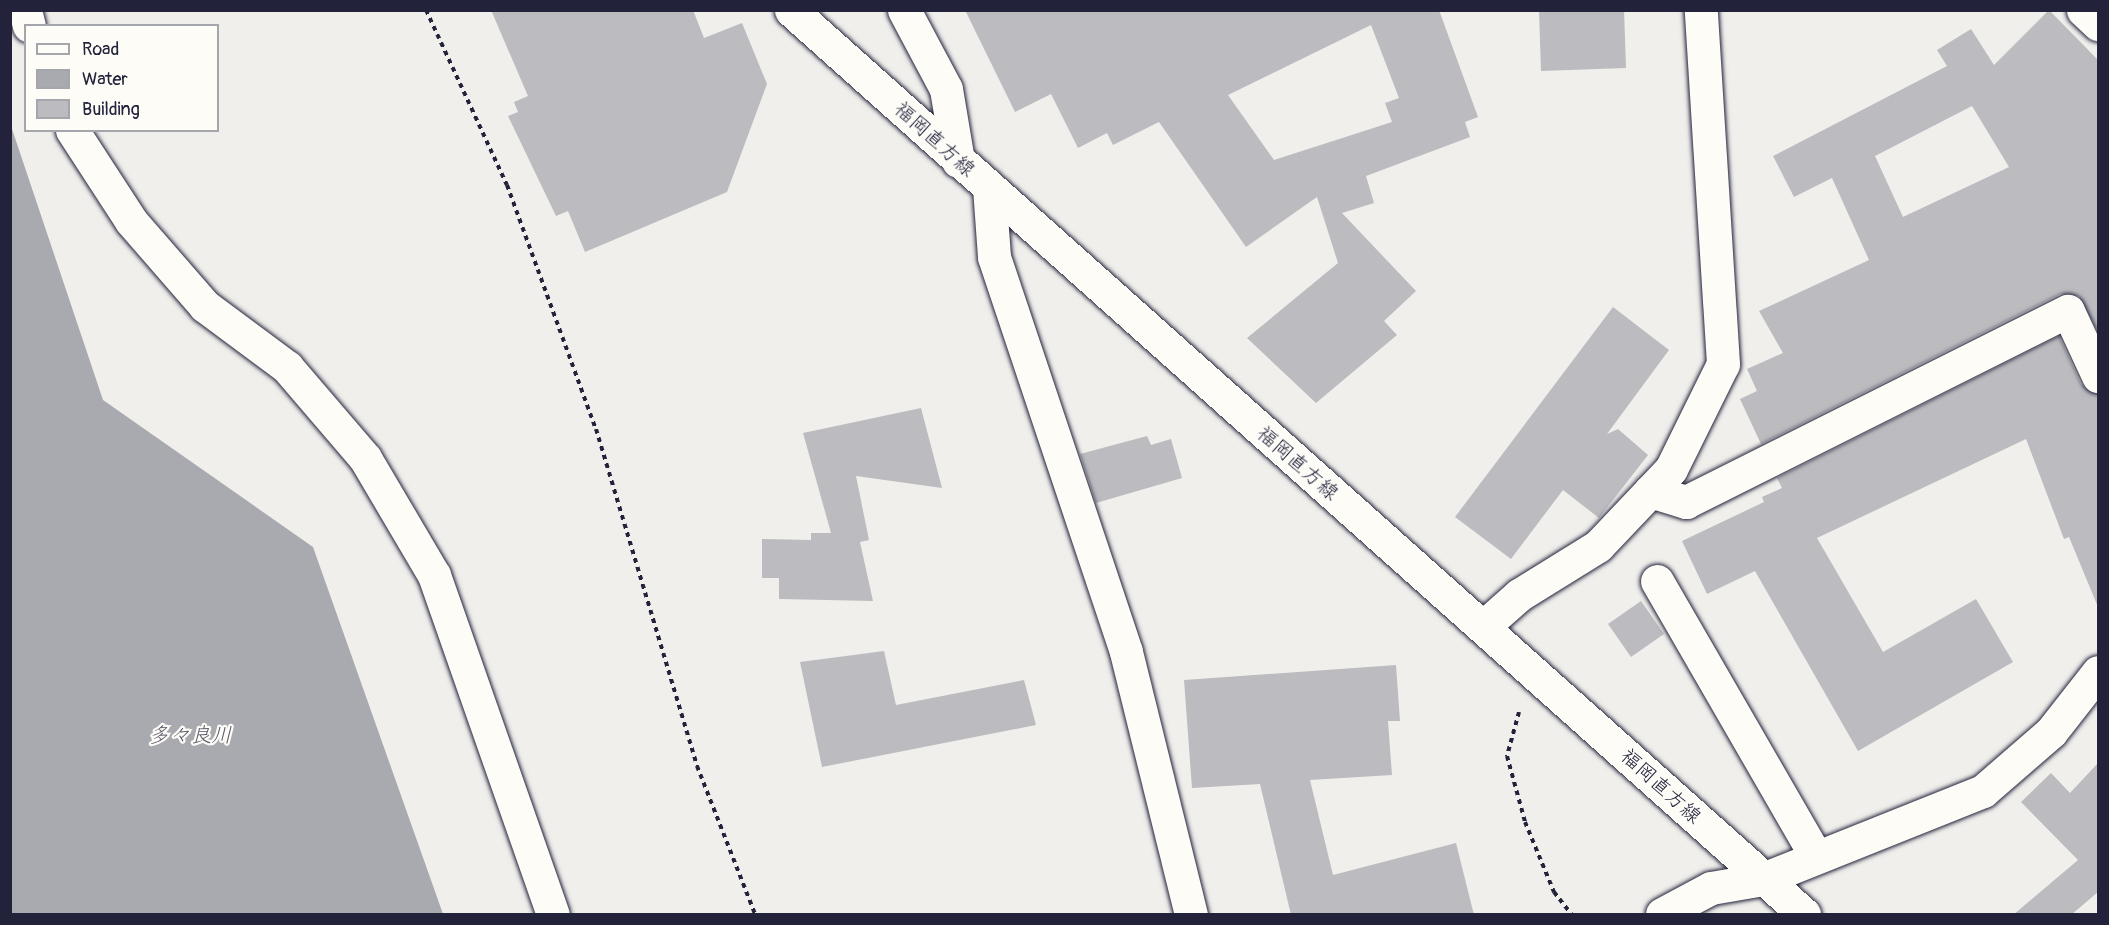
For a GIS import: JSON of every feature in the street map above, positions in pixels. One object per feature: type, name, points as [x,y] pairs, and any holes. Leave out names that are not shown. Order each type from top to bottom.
[{"type":"street","name":"福岡直方線","points":[[791,10],[958,161],[1546,681],[1804,915]]},
{"type":"street","points":[[904,10],[946,89],[958,161]]},
{"type":"street","points":[[1484,626],[1519,595],[1598,546],[1671,469],[1723,364],[1701,10]]},
{"type":"street","points":[[2083,10],[2098,24]]},
{"type":"street","points":[[73,132],[131,221],[198,297],[287,367],[365,458],[434,574],[553,915]]},
{"type":"street","points":[[989,187],[994,257],[1126,652],[1191,915]]},
{"type":"street","points":[[1650,491],[1686,502],[2068,311],[2098,376]]},
{"type":"street","points":[[1657,581],[1816,856]]},
{"type":"street","points":[[1662,915],[1711,888],[1763,879],[1983,791],[2052,732],[2098,672]]},
{"type":"path","points":[[426,10],[523,230],[596,429],[697,766],[754,915]]},
{"type":"path","points":[[1546,681],[1515,717],[1507,756],[1525,822],[1554,892],[1571,915]]},
{"type":"water","name":"多々良川","points":[[10,123],[103,400],[313,547],[443,914],[11,914]]},
{"type":"building","points":[[491,10],[693,10],[704,38],[742,23],[767,84],[727,192],[585,252],[568,211],[556,216],[508,116],[518,112],[514,102],[528,96]]},
{"type":"building","points":[[965,10],[1439,10],[1478,117],[1465,122],[1470,137],[1366,176],[1374,203],[1342,213],[1416,291],[1384,321],[1397,335],[1316,403],[1247,338],[1338,263],[1317,197],[1246,247],[1159,122],[1113,145],[1107,133],[1078,148],[1051,94],[1015,112]],"holes":[[[1371,25],[1399,98],[1385,103],[1392,122],[1274,160],[1228,95]]]},
{"type":"building","points":[[1539,10],[1624,10],[1626,68],[1541,71]]},
{"type":"building","points":[[2049,10],[2098,60],[2098,332],[2079,296],[2060,294],[1761,444],[1740,399],[1757,391],[1747,369],[1783,353],[1759,311],[1869,260],[1832,178],[1794,197],[1773,156],[1947,66],[1937,50],[1971,29],[1994,65]],"holes":[[[1972,106],[2009,167],[1903,217],[1875,156]]]},
{"type":"building","points":[[1613,307],[1669,350],[1607,434],[1618,429],[1648,455],[1599,518],[1563,490],[1511,559],[1455,517]]},
{"type":"building","points":[[2059,336],[2081,384],[2098,394],[2098,607],[2069,537],[2064,539],[2026,439],[1817,538],[1883,652],[1976,599],[2013,662],[1858,751],[1755,571],[1707,594],[1682,541],[1764,502],[1762,497],[1782,488],[1777,478]]},
{"type":"building","points":[[921,408],[942,488],[856,476],[869,540],[860,542],[873,601],[779,599],[779,578],[762,578],[762,539],[811,540],[811,533],[831,533],[803,433]]},
{"type":"building","points":[[1147,436],[1151,445],[1171,439],[1182,478],[1096,503],[1080,454]]},
{"type":"building","points":[[1641,601],[1664,634],[1631,657],[1608,624]]},
{"type":"building","points":[[884,651],[896,705],[1024,680],[1036,725],[822,767],[800,662]]},
{"type":"building","points":[[1396,665],[1400,721],[1388,721],[1392,775],[1310,780],[1333,875],[1456,843],[1474,915],[1291,915],[1260,784],[1192,788],[1184,680]]},
{"type":"building","points":[[2098,763],[2098,892],[2071,915],[2013,915],[2078,860],[2021,802],[2051,773],[2070,793]]}]
